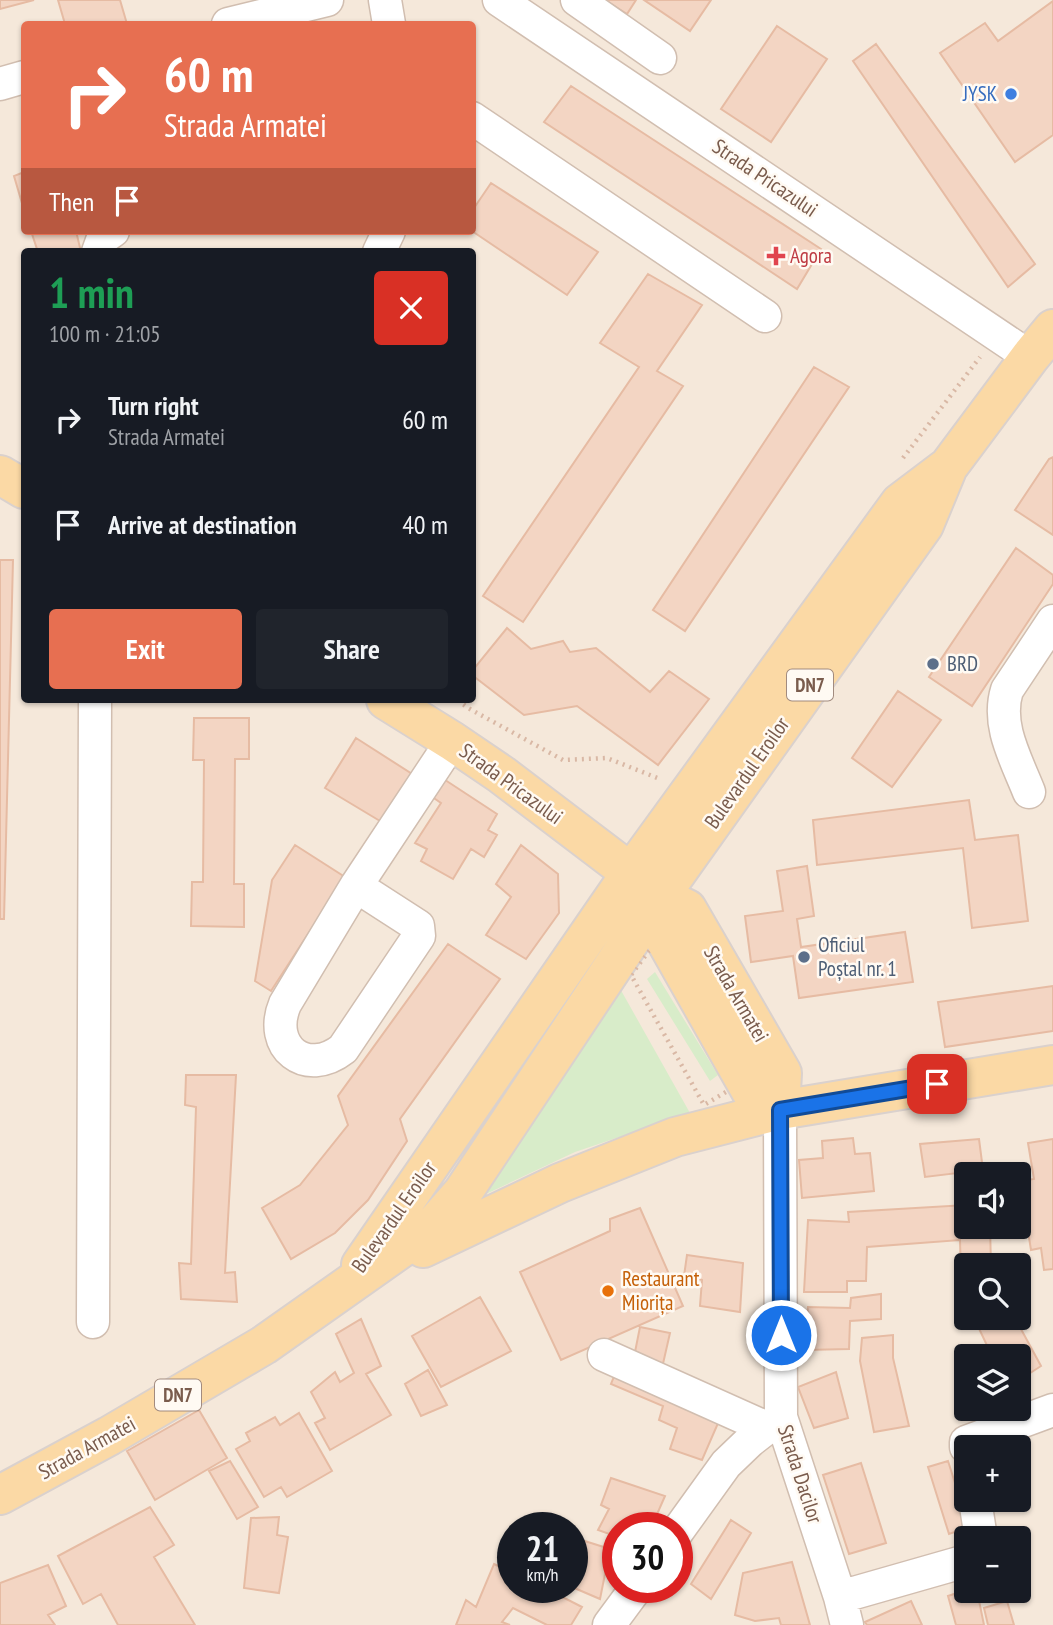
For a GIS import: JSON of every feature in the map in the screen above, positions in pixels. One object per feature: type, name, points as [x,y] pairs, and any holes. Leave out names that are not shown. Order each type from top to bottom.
[{"type":"main road","name":"Bulevardul Eroilor","points":[[348,1284],[434,1226],[463,1192],[645,885],[901,503],[948,467],[1042,343]]},
{"type":"main road","points":[[0,475],[21,487]]},
{"type":"main road","name":"Strada Pricazului","points":[[391,703],[502,775],[645,885]]},
{"type":"main road","name":"Strada Armatei","points":[[645,885],[663,936],[752,1093],[780,1110]]},
{"type":"main road","points":[[348,1284],[560,1182],[675,1137],[780,1110],[1053,1065]]},
{"type":"main road","name":"Strada Armatei","points":[[0,1495],[109,1436],[264,1345],[348,1284]]},
{"type":"street","points":[[221,0],[227,21]]},
{"type":"street","points":[[240,21],[327,0]]},
{"type":"street","points":[[385,0],[388,21]]},
{"type":"street","name":"Strada Pricazului","points":[[499,0],[1042,343]]},
{"type":"street","points":[[577,0],[660,58]]},
{"type":"street","points":[[0,84],[21,78]]},
{"type":"street","points":[[476,121],[765,316]]},
{"type":"street","points":[[1029,792],[1003,722],[1003,703],[1007,690],[1053,621]]},
{"type":"street","points":[[93,1322],[95,703]]},
{"type":"street","points":[[356,886],[418,926],[419,936],[343,1049],[324,1060],[306,1060],[289,1049],[280,1033],[280,1016],[285,1004],[356,886],[452,741]]},
{"type":"street","name":"Strada Dacilor","points":[[780,1110],[774,1423],[843,1611]]},
{"type":"street","points":[[604,1356],[774,1423]]},
{"type":"street","points":[[985,1435],[1053,1410]]},
{"type":"street","points":[[691,1512],[726,1464],[774,1423]]},
{"type":"street","points":[[843,1611],[954,1566]]},
{"type":"street","points":[[609,1625],[625,1603]]},
{"type":"path","points":[[462,703],[563,760],[607,758],[663,780]]},
{"type":"shaded area","points":[[0,0],[1053,0],[1053,1625],[0,1625]]},
{"type":"green space","points":[[655,972],[718,1075],[710,1081],[647,979]]},
{"type":"green space","points":[[618,985],[690,1113],[575,1152],[471,1201]]},
{"type":"building","points":[[0,0],[34,0],[0,9]]},
{"type":"building","points":[[58,0],[120,0],[126,21],[64,21]]},
{"type":"building","points":[[605,0],[636,0],[627,14]]},
{"type":"building","points":[[644,0],[711,0],[690,31]]},
{"type":"building","name":"JYSK","points":[[1053,1],[1053,135],[1015,162],[940,53],[985,23],[998,41]]},
{"type":"building","points":[[777,26],[827,59],[771,142],[721,109]]},
{"type":"building","points":[[876,44],[1035,264],[1008,287],[853,61]]},
{"type":"building","points":[[571,86],[821,249],[797,289],[544,122]]},
{"type":"building","points":[[21,173],[21,200],[14,176]]},
{"type":"building","points":[[491,183],[598,252],[567,295],[476,234],[476,205]]},
{"type":"building","points":[[32,235],[77,235],[80,248],[37,248]]},
{"type":"building","points":[[648,274],[702,305],[657,371],[683,386],[523,622],[483,596],[639,367],[600,343]]},
{"type":"building","points":[[814,367],[849,387],[685,631],[653,610]]},
{"type":"building","points":[[1053,457],[1053,535],[1015,510]]},
{"type":"building","points":[[1016,548],[1053,575],[1053,584],[972,706],[929,677]]},
{"type":"building","points":[[0,560],[13,560],[4,919],[0,919]]},
{"type":"building","points":[[507,628],[531,649],[563,641],[570,652],[596,648],[650,692],[669,671],[709,699],[658,765],[577,706],[524,715],[476,678],[476,666]]},
{"type":"building","points":[[898,691],[941,720],[892,787],[852,758]]},
{"type":"building","points":[[194,718],[249,718],[249,759],[235,759],[234,884],[244,884],[244,927],[191,926],[192,882],[203,882],[204,760],[193,760]]},
{"type":"building","points":[[356,738],[420,779],[390,827],[325,788]]},
{"type":"building","points":[[436,774],[497,814],[488,830],[497,835],[484,857],[471,849],[453,879],[421,861],[427,849],[415,843],[441,803],[425,792]]},
{"type":"building","points":[[969,800],[975,840],[1018,835],[1028,921],[972,928],[963,848],[817,865],[813,820]]},
{"type":"building","points":[[295,845],[345,877],[271,991],[255,981],[272,880]]},
{"type":"building","points":[[521,845],[558,874],[559,913],[526,959],[486,935],[511,897],[496,884]]},
{"type":"building","points":[[807,866],[814,916],[797,919],[801,947],[905,932],[913,982],[799,998],[793,956],[751,962],[745,916],[783,911],[777,871]]},
{"type":"building","points":[[448,944],[500,979],[400,1119],[407,1141],[368,1200],[335,1233],[291,1259],[262,1208],[300,1185],[348,1125],[338,1096]]},
{"type":"building","points":[[1053,986],[1053,1031],[945,1047],[938,1002]]},
{"type":"building","points":[[186,1075],[236,1075],[225,1273],[235,1272],[237,1302],[181,1299],[179,1263],[191,1264],[196,1107],[185,1105]]},
{"type":"building","points":[[853,1138],[855,1154],[870,1153],[874,1191],[802,1198],[799,1160],[823,1158],[822,1141]]},
{"type":"building","points":[[979,1139],[982,1162],[954,1162],[954,1174],[925,1177],[920,1144]]},
{"type":"building","points":[[1053,1139],[1053,1269],[1044,1270],[1041,1248],[1031,1250],[1031,1179],[1034,1179],[1028,1143]]},
{"type":"building","points":[[954,1206],[954,1239],[990,1239],[991,1253],[960,1253],[960,1240],[867,1247],[866,1281],[847,1281],[847,1292],[804,1292],[808,1220],[849,1222],[848,1212]]},
{"type":"building","points":[[640,1208],[683,1306],[561,1360],[520,1272],[610,1231],[610,1219]]},
{"type":"building","points":[[687,1255],[743,1263],[740,1312],[700,1306],[702,1280],[684,1276]]},
{"type":"building","points":[[881,1294],[881,1319],[850,1321],[849,1349],[805,1350],[808,1307],[850,1308],[851,1298]]},
{"type":"building","points":[[480,1297],[511,1351],[441,1387],[412,1336]]},
{"type":"building","points":[[361,1319],[381,1366],[366,1374],[391,1415],[330,1450],[315,1423],[325,1418],[311,1392],[335,1372],[340,1382],[354,1373],[336,1334]]},
{"type":"building","points":[[640,1327],[670,1333],[662,1368],[633,1362]]},
{"type":"building","points":[[980,1330],[1022,1330],[1029,1344],[986,1344]]},
{"type":"building","points":[[893,1335],[893,1358],[909,1426],[874,1432],[860,1361],[862,1338]]},
{"type":"building","points":[[1031,1348],[1041,1366],[1031,1373]]},
{"type":"building","points":[[617,1369],[722,1414],[702,1460],[670,1449],[677,1428],[659,1420],[663,1406],[611,1384]]},
{"type":"building","points":[[428,1370],[447,1405],[421,1416],[405,1384]]},
{"type":"building","points":[[836,1372],[848,1418],[814,1428],[798,1387]]},
{"type":"building","points":[[199,1410],[227,1458],[155,1500],[127,1451]]},
{"type":"building","points":[[299,1413],[332,1471],[287,1497],[281,1487],[264,1497],[236,1449],[250,1441],[246,1433],[275,1417],[280,1425]]},
{"type":"building","points":[[230,1461],[258,1507],[237,1519],[209,1471]]},
{"type":"building","points":[[948,1461],[954,1480],[954,1512],[964,1512],[969,1526],[954,1526],[954,1532],[949,1534],[928,1467]]},
{"type":"building","points":[[861,1463],[886,1543],[849,1554],[823,1475]]},
{"type":"building","points":[[611,1478],[665,1496],[658,1512],[607,1512],[609,1509],[601,1505]]},
{"type":"building","points":[[150,1507],[174,1545],[154,1557],[195,1625],[118,1625],[101,1594],[83,1604],[58,1556]]},
{"type":"building","points":[[279,1517],[277,1535],[288,1537],[279,1593],[244,1588],[251,1518]]},
{"type":"building","points":[[731,1520],[751,1533],[711,1599],[693,1586],[693,1581]]},
{"type":"building","points":[[588,1542],[602,1546],[600,1599],[588,1594]]},
{"type":"building","points":[[792,1562],[810,1625],[781,1625],[779,1618],[755,1621],[735,1615],[743,1573]]},
{"type":"building","points":[[494,1564],[497,1565],[497,1603],[574,1603],[582,1607],[571,1625],[547,1625],[513,1608],[502,1622],[510,1625],[456,1625],[466,1600],[476,1607]]},
{"type":"building","points":[[48,1565],[66,1606],[48,1615],[55,1625],[0,1625],[0,1583]]},
{"type":"building","points":[[954,1594],[954,1603],[979,1603],[984,1625],[956,1625],[948,1596]]},
{"type":"building","points":[[911,1601],[922,1625],[867,1625],[865,1622]]},
{"type":"building","points":[[1008,1603],[1014,1625],[988,1625],[984,1608]]},
{"type":"place","name":"JYSK","points":[[1011,94]]},
{"type":"place","name":"Agora","points":[[776,256]]},
{"type":"place","name":"BRD","points":[[933,664]]},
{"type":"place","name":"Oficiul Poștal nr. 1","points":[[804,957]]},
{"type":"place","name":"Restaurant Miorița","points":[[608,1291]]},
{"type":"route","points":[[781,1335],[780,1110],[937,1084]]}]
